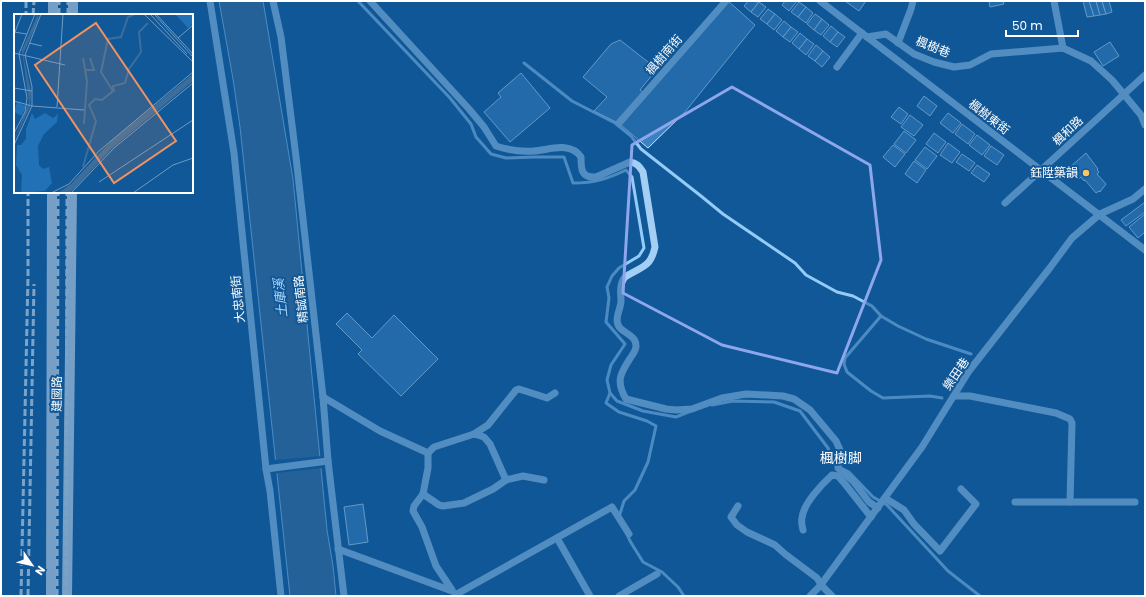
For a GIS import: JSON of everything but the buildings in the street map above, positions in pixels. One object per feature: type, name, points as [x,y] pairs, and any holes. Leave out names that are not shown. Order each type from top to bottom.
[{"type":"main road","points":[[53,1],[53,14]]},
{"type":"main road","points":[[73,14],[74,1]]},
{"type":"main road","name":"建國路","points":[[51,596],[52,193]]},
{"type":"main road","name":"建國路","points":[[67,596],[72,193]]},
{"type":"street","name":"大忠南街","points":[[210,1],[234,153],[266,469],[270,492],[281,596]]},
{"type":"street","name":"精誠南路","points":[[273,1],[281,38],[296,157],[323,397],[326,462],[344,596]]},
{"type":"street","points":[[370,1],[469,109],[484,127],[496,146],[507,150],[525,151],[558,148],[574,151],[581,157],[582,172],[590,178],[596,177],[630,162],[639,166],[643,172],[655,247],[649,264],[626,276],[620,289],[621,302],[618,310],[618,324],[620,328],[632,337],[636,345],[636,350],[620,375],[621,390],[626,398],[666,409],[676,410],[692,409],[722,398],[746,394],[783,396],[794,399],[810,410],[836,440],[840,450],[838,468],[853,481],[868,502],[878,508]]},
{"type":"street","name":"楓樹南街","points":[[619,124],[726,1]]},
{"type":"street","name":"楓樹東街","points":[[820,1],[1041,171],[1100,214],[1145,250]]},
{"type":"street","points":[[898,42],[913,1]]},
{"type":"street","points":[[1054,1],[1063,48]]},
{"type":"street","name":"楓樹巷","points":[[864,35],[886,34],[914,54],[934,62],[954,67],[970,65],[991,54],[1063,48],[1091,61],[1112,80],[1141,116],[1145,125]]},
{"type":"street","points":[[837,67],[864,35]]},
{"type":"street","name":"楓和路","points":[[1005,203],[1145,75]]},
{"type":"street","name":"樂田巷","points":[[810,596],[878,508],[922,447],[970,371],[1072,238],[1100,214],[1133,200],[1145,189]]},
{"type":"street","points":[[454,594],[436,566],[422,527],[413,511],[414,506],[423,494],[428,468],[428,453],[434,447],[474,434],[488,425],[516,390],[520,389],[547,398],[555,393]]},
{"type":"street","points":[[954,396],[970,396],[1056,413],[1070,419],[1072,423],[1070,502]]},
{"type":"street","points":[[323,397],[380,431],[428,453]]},
{"type":"street","points":[[474,434],[484,437],[490,444],[506,480]]},
{"type":"street","points":[[266,469],[326,462]]},
{"type":"street","points":[[803,530],[802,517],[804,509],[821,485],[832,475],[838,476],[871,516]]},
{"type":"street","points":[[423,494],[439,505],[464,503],[493,489],[506,480],[523,476],[544,480]]},
{"type":"street","points":[[885,498],[904,510],[914,524],[940,551],[976,504],[961,489]]},
{"type":"street","points":[[1015,502],[1135,502]]},
{"type":"street","points":[[738,506],[731,517],[737,526],[775,545],[784,554],[818,578],[832,596]]},
{"type":"street","points":[[454,594],[612,507],[629,534]]},
{"type":"street","points":[[557,538],[590,596]]},
{"type":"street","points":[[338,548],[454,594]]},
{"type":"street","points":[[619,596],[657,574]]},
{"type":"highlighted area","points":[[732,87],[870,165],[881,260],[837,373],[722,345],[623,293],[632,145]]},
{"type":"water","name":"土庫溪","points":[[219,1],[263,1],[293,179],[327,530],[336,596],[290,596],[240,127]]},
{"type":"pier","points":[[322,456],[323,468],[277,473],[275,475],[274,460]]},
{"type":"waterway","points":[[358,1],[450,98],[471,124],[476,137],[491,154],[506,158],[564,157],[573,183],[601,180],[626,170],[632,177],[644,248],[639,256],[619,268],[612,276],[607,287],[609,298],[606,322],[625,344],[611,365],[607,380],[610,393],[617,401],[643,411],[676,417],[691,411]]},
{"type":"waterway","points":[[524,63],[572,101],[615,123],[631,136],[641,149],[723,214],[795,263],[806,275],[837,292],[853,296],[872,306],[881,316],[898,326],[926,339],[971,354]]},
{"type":"waterway","points":[[881,316],[845,358],[844,364],[847,372],[871,391],[883,398],[930,396],[942,398]]},
{"type":"waterway","points":[[610,393],[606,403],[619,412],[647,421],[656,426],[648,462],[635,490],[624,501],[619,517]]},
{"type":"waterway","points":[[712,405],[733,401],[774,402],[800,411],[828,448],[833,463],[838,466]]},
{"type":"waterway","points":[[843,469],[849,472],[873,497],[887,505],[948,571],[980,596]]},
{"type":"waterway","points":[[627,534],[643,562],[662,572],[678,587],[684,596]]},
{"type":"railway","points":[[26,1],[26,14]]},
{"type":"railway","points":[[33,14],[34,1]]},
{"type":"railway","points":[[59,1],[59,14]]},
{"type":"railway","points":[[68,1],[68,14]]},
{"type":"railway","points":[[21,596],[28,276],[28,193]]},
{"type":"railway","points":[[57,596],[58,193]]},
{"type":"railway","points":[[66,596],[67,193]]},
{"type":"railway","points":[[28,596],[34,284]]},
{"type":"place","name":"鈺陞築韻","points":[[1086,173]]},
{"type":"district","name":"楓樹脚","points":[[841,458]]}]
